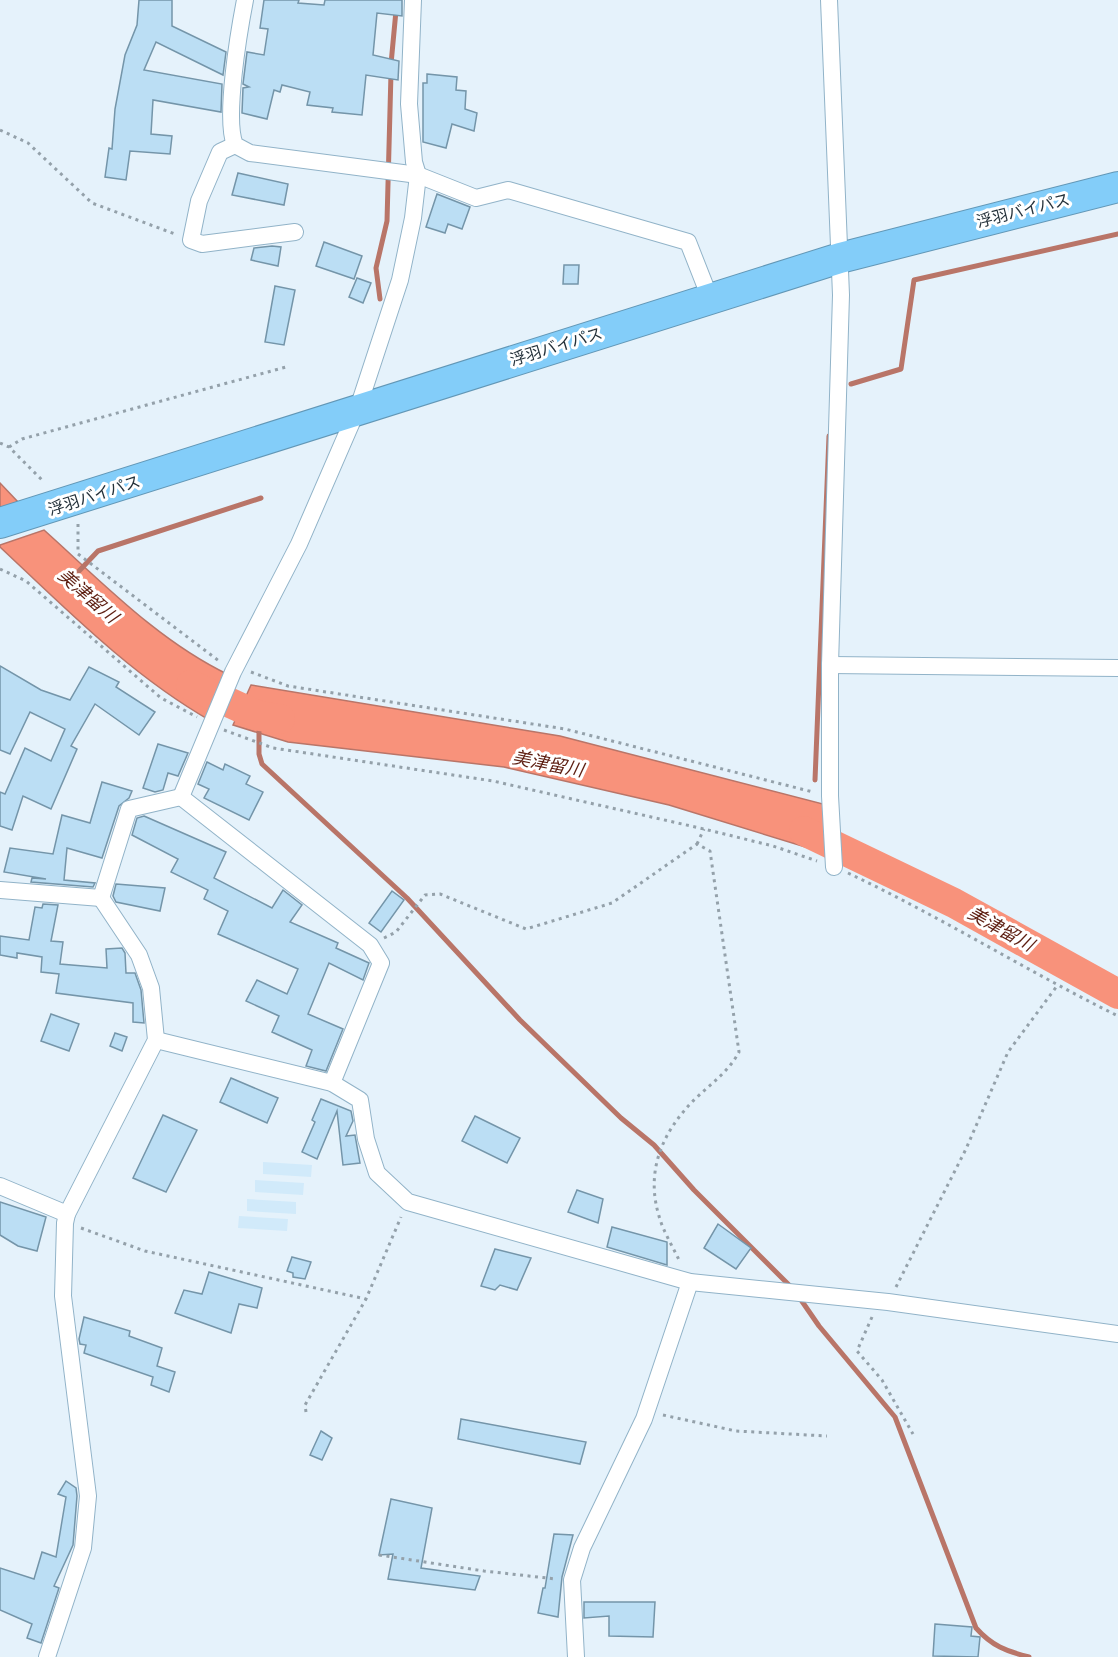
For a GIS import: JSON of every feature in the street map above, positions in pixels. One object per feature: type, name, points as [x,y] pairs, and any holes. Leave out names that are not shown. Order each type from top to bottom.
[{"type":"highway","name":"浮羽バイパス","points":[[0,523],[41,512],[358,408],[840,258],[1118,187]]},
{"type":"street","points":[[244,0],[232,109],[231,136],[235,145],[250,153],[418,175],[476,198],[508,190],[688,242],[710,298]]},
{"type":"street","points":[[181,796],[235,670],[299,544],[358,408],[400,280],[414,218],[418,175],[414,162],[409,104],[413,0]]},
{"type":"street","points":[[829,0],[841,295],[830,665],[830,796],[834,867]]},
{"type":"street","points":[[235,145],[220,152],[199,201],[191,240],[202,244],[295,232]]},
{"type":"street","points":[[830,665],[1118,668]]},
{"type":"street","points":[[101,898],[129,809],[181,796]]},
{"type":"street","points":[[181,796],[370,946],[381,963],[332,1083]]},
{"type":"street","points":[[0,890],[101,898]]},
{"type":"street","points":[[48,1657],[83,1548],[88,1496],[63,1296],[66,1219],[156,1040],[151,988],[139,955],[101,898]]},
{"type":"street","points":[[156,1040],[332,1083],[360,1100],[366,1138],[377,1173],[408,1202],[690,1282],[884,1302],[1118,1334]]},
{"type":"street","points":[[0,1186],[66,1219]]},
{"type":"street","points":[[576,1657],[572,1581],[582,1548],[646,1411],[690,1282]]},
{"type":"path","points":[[0,130],[28,143],[92,203],[191,240]]},
{"type":"path","points":[[9,447],[22,439],[286,367]]},
{"type":"path","points":[[0,443],[9,447],[44,482]]},
{"type":"path","points":[[78,524],[78,554],[215,660],[235,670],[288,686],[565,729],[830,796]]},
{"type":"path","points":[[0,569],[26,581],[162,698],[213,725],[273,748],[493,781],[773,846],[834,867],[921,908],[1057,986],[1118,1016]]},
{"type":"path","points":[[370,946],[396,932],[425,895],[440,894],[526,929],[612,903],[697,844],[704,829]]},
{"type":"path","points":[[690,1282],[658,1215],[654,1176],[661,1144],[693,1101],[733,1064],[739,1052],[710,851],[697,844]]},
{"type":"path","points":[[913,1434],[882,1380],[857,1351],[966,1149],[1008,1052],[1057,986]]},
{"type":"path","points":[[306,1412],[305,1405],[366,1299],[408,1202]]},
{"type":"path","points":[[66,1219],[145,1251],[366,1299]]},
{"type":"path","points":[[646,1411],[736,1431],[827,1436]]},
{"type":"path","points":[[379,1555],[484,1571],[572,1581]]},
{"type":"shaded area","points":[[263,1162],[312,1165],[311,1177],[263,1174]]},
{"type":"shaded area","points":[[255,1180],[304,1183],[303,1195],[255,1192]]},
{"type":"shaded area","points":[[247,1199],[296,1202],[296,1214],[247,1211]]},
{"type":"shaded area","points":[[239,1216],[288,1219],[287,1231],[238,1228]]},
{"type":"water","points":[[0,483],[18,502],[0,508]]},
{"type":"water","points":[[44,530],[109,590],[155,628],[203,661],[229,675],[211,721],[154,684],[127,663],[0,547],[0,545]]},
{"type":"water","points":[[251,685],[560,736],[823,804],[828,854],[669,805],[504,767],[288,742],[233,725]]},
{"type":"building","points":[[139,0],[172,0],[172,26],[226,52],[223,75],[156,42],[144,70],[222,84],[221,112],[153,100],[151,134],[172,136],[170,154],[130,151],[126,180],[105,177],[109,148],[112,149],[115,109],[125,55],[137,25]]},
{"type":"building","points":[[264,0],[299,0],[298,3],[324,5],[325,0],[402,0],[402,16],[377,13],[373,55],[399,61],[398,80],[366,75],[362,115],[332,112],[333,108],[307,105],[310,92],[282,85],[280,92],[274,90],[267,119],[242,113],[243,88],[249,87],[243,84],[247,52],[264,55],[268,29],[260,28]]},
{"type":"building","points":[[427,74],[457,77],[456,90],[466,91],[465,109],[477,113],[474,131],[452,124],[446,148],[423,142],[423,83],[427,83]]},
{"type":"building","points":[[238,173],[288,184],[284,205],[232,195]]},
{"type":"building","points":[[437,194],[470,207],[462,229],[448,224],[445,233],[426,227]]},
{"type":"building","points":[[324,242],[362,256],[354,279],[316,266]]},
{"type":"building","points":[[281,247],[278,266],[251,260],[254,248]]},
{"type":"building","points":[[564,265],[579,265],[578,284],[563,284]]},
{"type":"building","points":[[357,278],[371,283],[363,303],[349,297]]},
{"type":"building","points":[[275,286],[295,290],[284,345],[265,342]]},
{"type":"building","points":[[0,666],[41,690],[70,700],[89,667],[119,682],[116,687],[155,712],[139,735],[95,704],[71,746],[77,749],[51,809],[23,796],[12,830],[0,826],[0,792],[5,794],[25,748],[51,761],[65,729],[30,712],[10,754],[0,750]]},
{"type":"building","points":[[158,744],[188,753],[178,776],[168,773],[163,790],[155,792],[143,788]]},
{"type":"building","points":[[207,762],[223,770],[225,764],[250,776],[246,784],[263,792],[249,820],[204,798],[209,789],[198,784]]},
{"type":"building","points":[[102,782],[132,791],[129,798],[119,806],[102,858],[67,848],[64,880],[95,883],[93,887],[31,882],[32,878],[46,879],[4,872],[10,848],[53,854],[62,815],[90,823]]},
{"type":"building","points":[[144,816],[226,852],[214,878],[272,908],[283,890],[302,905],[290,922],[338,943],[336,948],[369,963],[363,980],[329,963],[308,1014],[343,1029],[326,1071],[306,1066],[312,1050],[272,1032],[279,1016],[246,1001],[257,980],[287,994],[298,969],[218,934],[228,911],[204,899],[208,890],[171,872],[178,859],[132,835],[137,818]]},
{"type":"building","points":[[116,884],[165,888],[160,911],[116,902],[113,896]]},
{"type":"building","points":[[392,891],[404,900],[381,932],[369,923]]},
{"type":"building","points":[[43,904],[58,905],[51,941],[63,942],[60,964],[107,968],[106,949],[122,948],[125,953],[126,973],[135,973],[141,990],[144,1023],[133,1022],[133,1003],[56,993],[59,974],[41,972],[42,957],[17,953],[17,958],[0,955],[0,936],[29,940],[35,907],[42,908]]},
{"type":"building","points":[[51,1014],[79,1024],[69,1051],[41,1041]]},
{"type":"building","points":[[115,1033],[127,1037],[122,1051],[110,1046]]},
{"type":"building","points":[[231,1078],[278,1098],[267,1123],[220,1102]]},
{"type":"building","points":[[321,1099],[351,1111],[353,1121],[346,1136],[355,1135],[360,1163],[343,1165],[337,1111],[317,1159],[302,1152],[315,1122],[312,1120]]},
{"type":"building","points":[[163,1115],[197,1130],[166,1192],[133,1178]]},
{"type":"building","points":[[475,1116],[520,1138],[507,1163],[462,1141]]},
{"type":"building","points":[[577,1190],[603,1199],[598,1223],[568,1212]]},
{"type":"building","points":[[0,1202],[46,1217],[37,1251],[18,1246],[0,1235]]},
{"type":"building","points":[[718,1224],[751,1248],[736,1269],[704,1248]]},
{"type":"building","points":[[612,1227],[667,1242],[667,1265],[607,1247]]},
{"type":"building","points":[[495,1249],[531,1258],[517,1290],[500,1285],[495,1290],[481,1286]]},
{"type":"building","points":[[292,1257],[311,1262],[305,1279],[293,1277],[293,1273],[287,1271]]},
{"type":"building","points":[[209,1272],[262,1288],[257,1308],[239,1304],[231,1333],[175,1313],[184,1290],[202,1294]]},
{"type":"building","points":[[84,1317],[130,1331],[129,1336],[162,1348],[157,1366],[175,1372],[169,1392],[151,1385],[153,1377],[84,1353],[86,1345],[80,1344],[79,1339]]},
{"type":"building","points":[[461,1419],[586,1442],[580,1464],[458,1439]]},
{"type":"building","points":[[321,1431],[332,1438],[322,1460],[310,1455]]},
{"type":"building","points":[[66,1481],[76,1488],[77,1496],[73,1545],[54,1586],[59,1588],[41,1643],[27,1638],[32,1624],[0,1610],[0,1568],[34,1579],[42,1552],[56,1557],[66,1497],[58,1494]]},
{"type":"building","points":[[391,1499],[432,1508],[421,1568],[480,1576],[475,1590],[388,1579],[393,1554],[379,1555]]},
{"type":"building","points":[[554,1534],[573,1535],[562,1577],[558,1617],[538,1613],[543,1588],[545,1588]]},
{"type":"building","points":[[584,1602],[655,1602],[653,1637],[609,1636],[609,1616],[584,1618]]},
{"type":"building","points":[[935,1624],[972,1627],[971,1636],[980,1637],[978,1657],[933,1656]]},
{"type":"waterway","points":[[391,64],[397,0]]},
{"type":"waterway","points":[[380,299],[376,268],[387,221],[391,73]]},
{"type":"waterway","points":[[851,384],[901,369],[914,280],[1118,234]]},
{"type":"waterway","points":[[815,780],[829,436]]},
{"type":"waterway","points":[[79,571],[98,551],[261,498]]},
{"type":"waterway","name":"美津留川","points":[[191,685],[259,716],[280,719]]},
{"type":"waterway","points":[[259,727],[259,754],[262,764],[407,898],[520,1020],[621,1118],[654,1145],[694,1190],[791,1287]]},
{"type":"waterway","name":"美津留川","points":[[804,831],[954,903],[1118,994]]},
{"type":"waterway","points":[[799,1297],[819,1326],[895,1417],[976,1628],[1000,1647],[1029,1657]]}]
